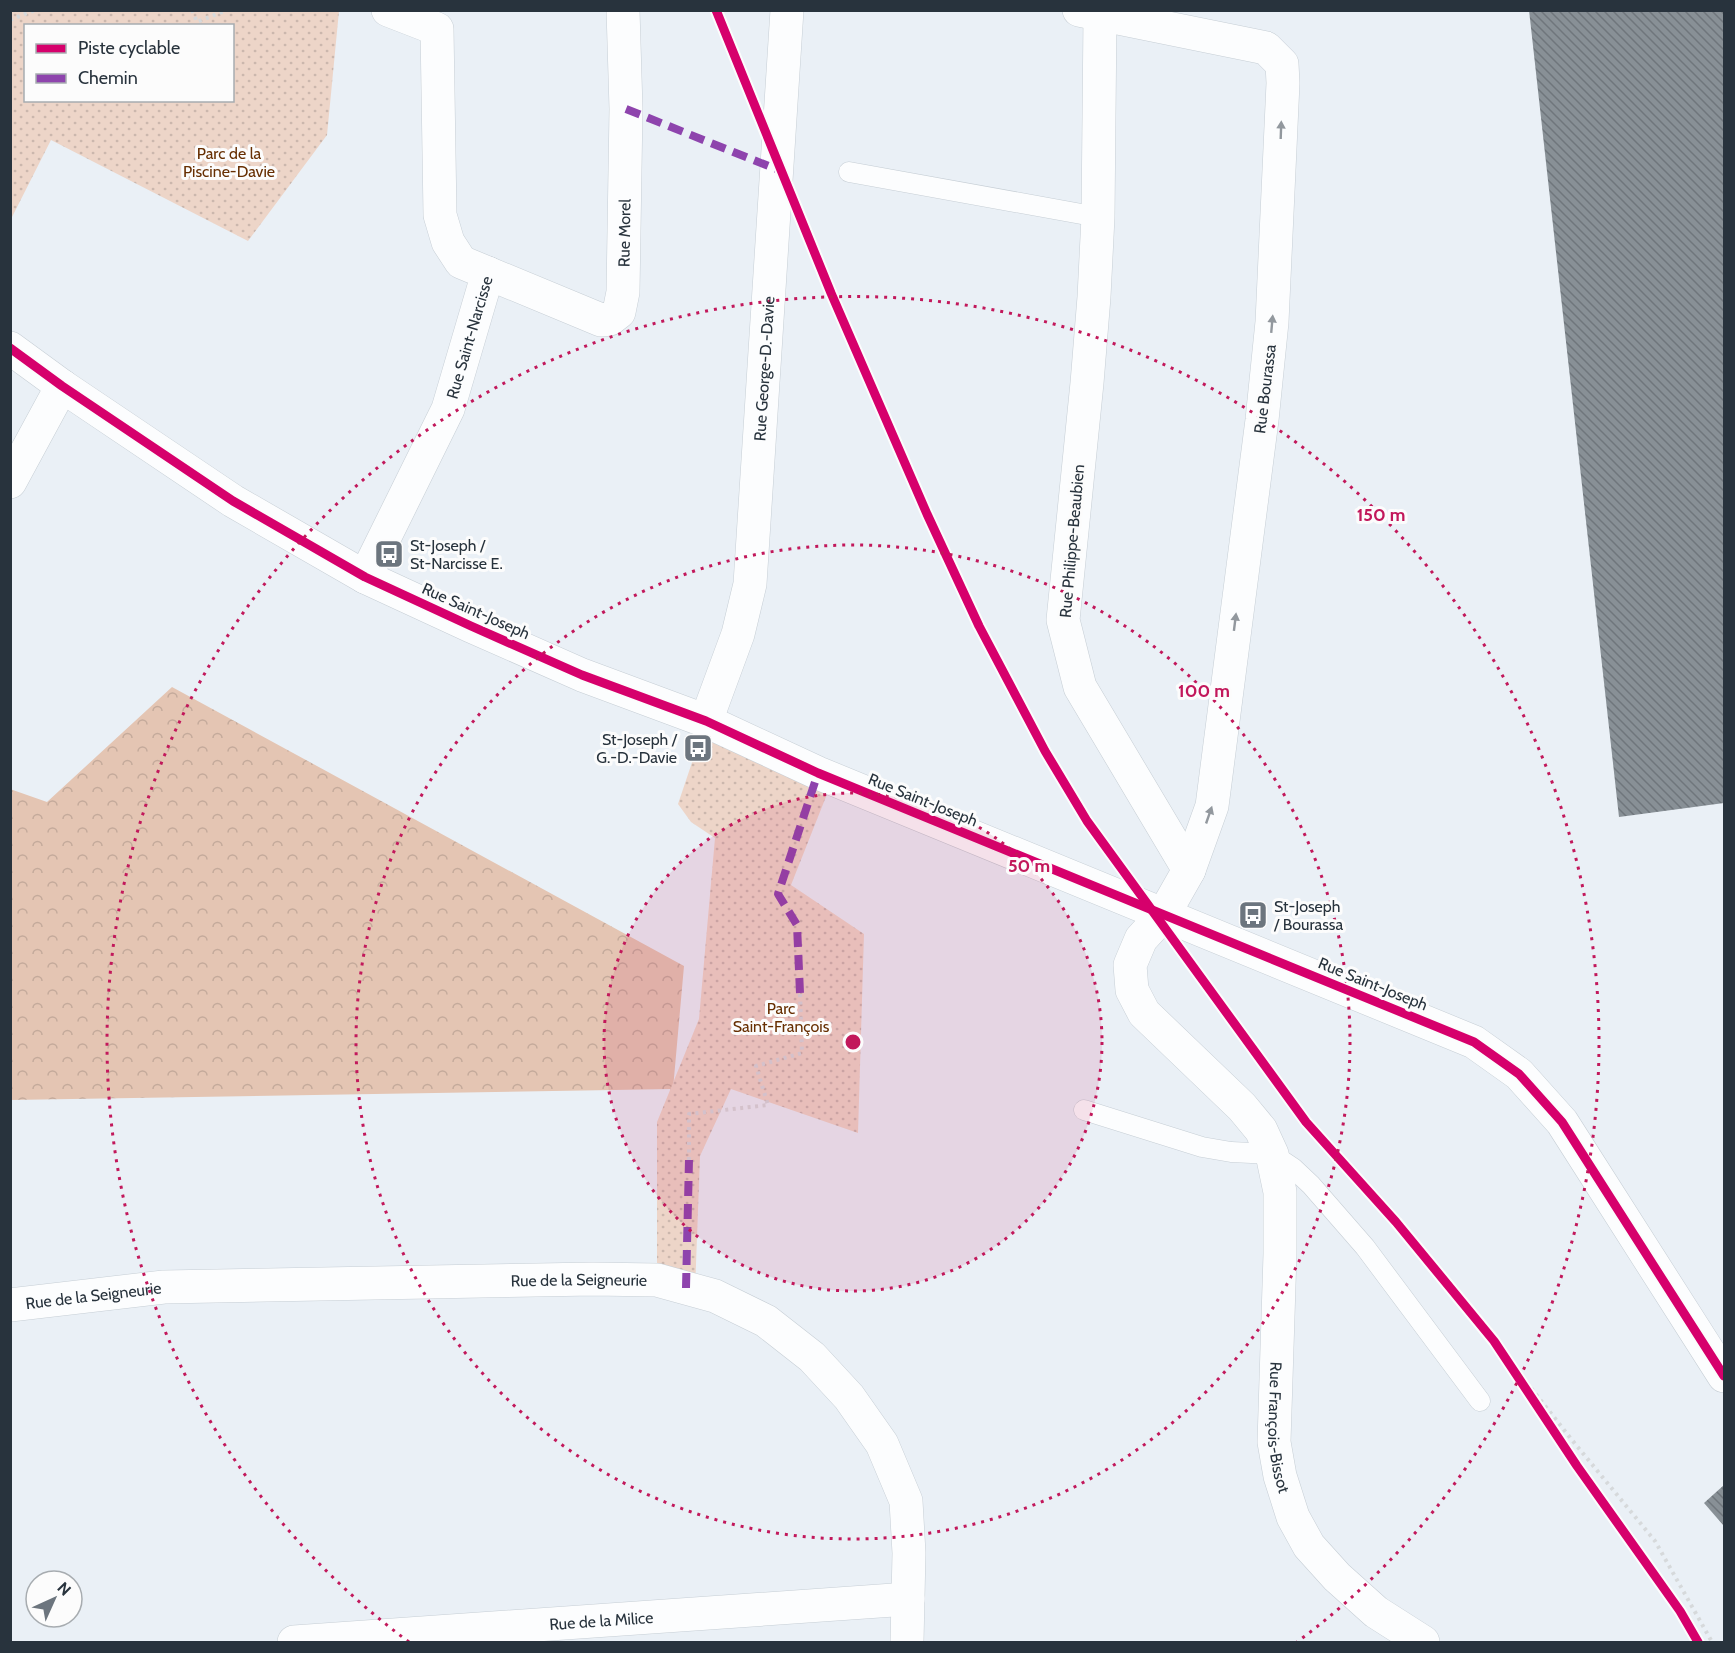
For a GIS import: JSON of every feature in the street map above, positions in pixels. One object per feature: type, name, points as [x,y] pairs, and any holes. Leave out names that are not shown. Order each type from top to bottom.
[{"type":"street","name":"Rue Saint-Narcisse","points":[[365,576],[448,409],[488,273],[461,262],[448,242],[440,215],[437,20],[388,10]]},
{"type":"street","name":"Rue Morel","points":[[488,273],[601,320],[610,319],[619,312],[623,292],[626,109],[623,10]]},
{"type":"street","name":"Rue George-D.-Davie","points":[[706,721],[738,634],[750,584],[787,10]]},
{"type":"street","name":"Rue Philippe-Beaubien","points":[[1089,13],[1098,217],[1087,383],[1063,620],[1080,687],[1189,870]]},
{"type":"street","name":"Rue Bourassa","points":[[1089,13],[1266,48],[1282,64],[1272,322],[1262,420],[1212,806],[1189,870],[1164,914]]},
{"type":"street","name":"Rue Saint-Joseph","points":[[10,348],[62,386],[233,501],[365,576],[582,675],[706,721],[818,773],[1474,1042],[1519,1074],[1562,1122],[1725,1377]]},
{"type":"street","points":[[10,482],[62,386]]},
{"type":"street","name":"Rue François-Bissot","points":[[1164,914],[1141,939],[1130,965],[1132,990],[1144,1013],[1242,1107],[1261,1130],[1272,1154],[1280,1192],[1274,1442],[1280,1476],[1293,1517],[1310,1546],[1337,1577],[1376,1612],[1423,1642]]},
{"type":"street","name":"Rue de la Seigneurie","points":[[10,1305],[164,1287],[593,1279],[657,1280],[715,1296],[766,1321],[812,1357],[849,1397],[882,1444],[906,1501],[909,1553],[907,1642]]},
{"type":"street","name":"Rue de la Milice","points":[[294,1642],[908,1599]]},
{"type":"lane","points":[[849,172],[1098,217]]},
{"type":"lane","points":[[1084,1110],[1202,1147],[1231,1152],[1272,1154]]},
{"type":"lane","name":"Rue François-Bissot","points":[[1272,1154],[1293,1168],[1311,1185],[1357,1238],[1480,1401]]},
{"type":"path","points":[[10,20],[36,10]]},
{"type":"path","points":[[192,10],[197,22],[227,10]]},
{"type":"path","points":[[688,1160],[689,1114],[768,1105],[756,1066],[802,1053],[800,993]]},
{"type":"path","points":[[1487,1332],[1655,1541],[1712,1642]]},
{"type":"path","points":[[1465,1382],[1494,1341]]},
{"type":"path","points":[[1494,1341],[1564,1447]]},
{"type":"green space","name":"Parc de la Piscine-Davie","points":[[11,10],[339,11],[327,135],[248,241],[51,140],[11,219]]},
{"type":"green space","points":[[172,687],[684,966],[673,1089],[11,1100],[10,789],[47,802]]},
{"type":"green space","name":"Parc Saint-François","points":[[706,721],[833,779],[791,885],[864,934],[858,1133],[731,1089],[700,1156],[695,1291],[657,1280],[657,1122],[699,1019],[715,838],[691,822],[678,804]]},
{"type":"building","points":[[1529,10],[1724,10],[1724,803],[1619,817]]},
{"type":"building","points":[[1724,1485],[1724,1526],[1704,1503]]},
{"type":"marked path","points":[[626,109],[776,169]]},
{"type":"marked path","points":[[800,993],[797,925],[778,894],[818,773]]},
{"type":"marked path","points":[[686,1288],[689,1160]]},
{"type":"cycle path","points":[[716,10],[831,293],[927,514],[979,626],[1045,751],[1087,821],[1306,1122],[1396,1222],[1494,1341],[1577,1466],[1680,1611],[1698,1642]]},
{"type":"cycle path","points":[[10,348],[62,386],[233,501],[365,577],[582,675],[706,721],[818,773],[1474,1042],[1519,1074],[1562,1122],[1724,1376]]},
{"type":"place","name":"St-Joseph / St-Narcisse E.","points":[[389,554]]},
{"type":"place","name":"St-Joseph / G.-D.-Davie","points":[[698,748]]},
{"type":"place","name":"St-Joseph / Bourassa","points":[[1253,915]]}]
